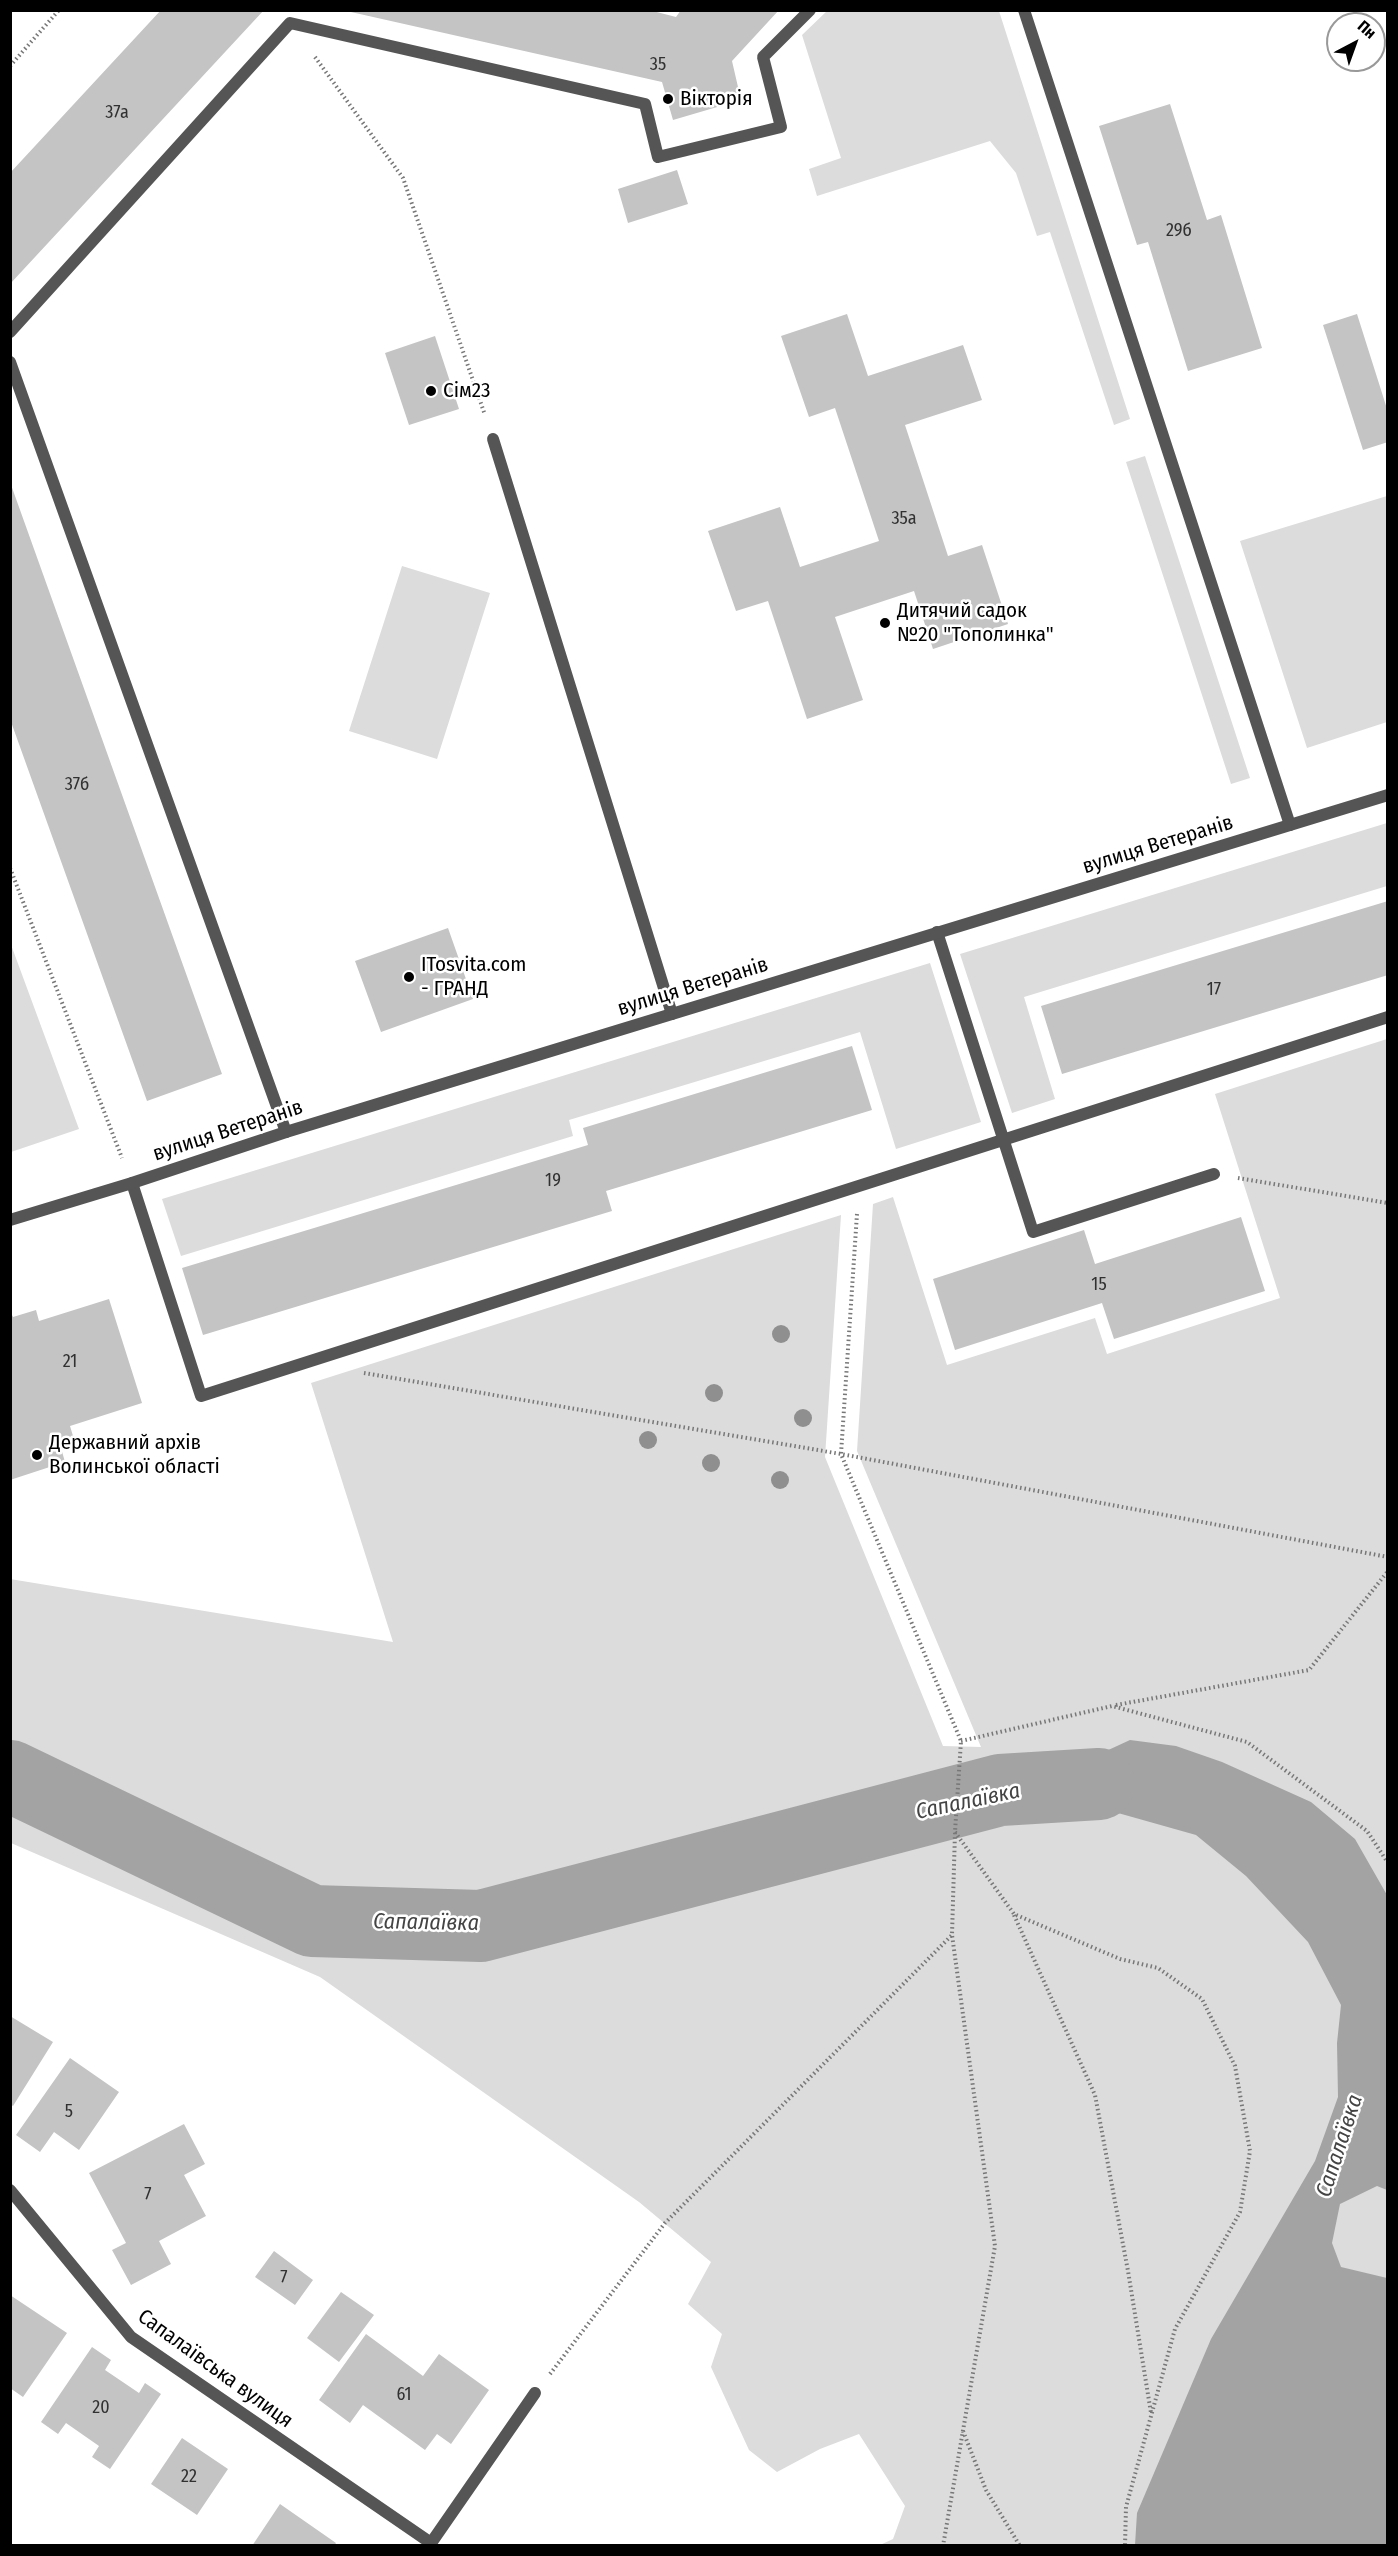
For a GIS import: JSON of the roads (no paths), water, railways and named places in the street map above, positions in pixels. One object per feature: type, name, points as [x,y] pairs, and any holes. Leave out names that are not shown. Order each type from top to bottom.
[{"type":"street","points":[[10,333],[290,23],[645,105],[658,157],[781,127],[763,57],[810,10]]},
{"type":"street","points":[[1024,10],[1290,825]]},
{"type":"street","points":[[10,362],[286,1132]]},
{"type":"street","points":[[493,439],[672,1014]]},
{"type":"street","name":"вулиця Ветеранів","points":[[10,1220],[132,1183],[286,1132],[1388,795]]},
{"type":"street","points":[[937,932],[1033,1232],[1214,1174]]},
{"type":"street","points":[[132,1183],[201,1396],[1388,1017]]},
{"type":"street","name":"Сапалаївська вулиця","points":[[10,2190],[131,2337],[430,2544]]},
{"type":"street","points":[[430,2544],[535,2393]]},
{"type":"water","points":[[1130,1740],[1176,1746],[1222,1762],[1311,1802],[1355,1839],[1387,1895],[1387,2190],[1377,2186],[1340,2204],[1332,2243],[1341,2267],[1387,2278],[1387,2545],[1135,2545],[1137,2513],[1211,2339],[1315,2161],[1338,2097],[1337,2043],[1341,2005],[1308,1942],[1246,1876],[1196,1835],[1118,1813],[1000,1790],[1005,1755],[1078,1764]]},
{"type":"waterway","name":"Сапалаївка","points":[[10,1776],[312,1921],[481,1926],[1000,1790],[1099,1784]]},
{"type":"place","name":"Вікторія","points":[[668,99]]},
{"type":"place","name":"Сім23","points":[[431,391]]},
{"type":"place","name":"Дитячий садок №20 \"Тополинка\"","points":[[885,623]]},
{"type":"place","name":"ITosvita.com - ГРАНД","points":[[409,977]]},
{"type":"place","name":"Державний архів Волинської області","points":[[37,1455]]}]
